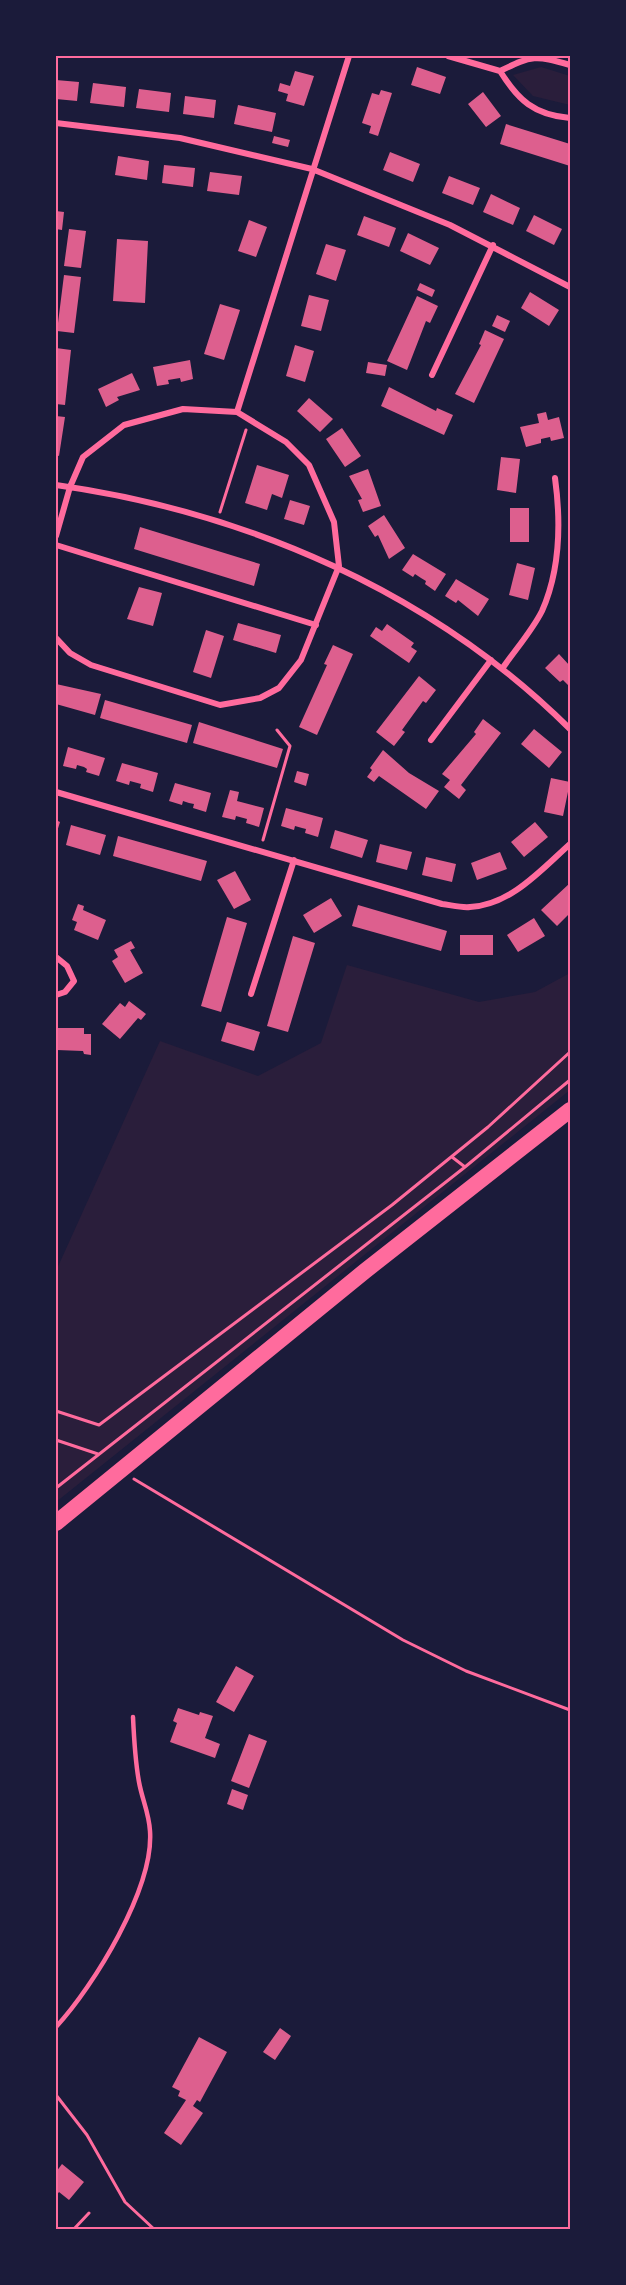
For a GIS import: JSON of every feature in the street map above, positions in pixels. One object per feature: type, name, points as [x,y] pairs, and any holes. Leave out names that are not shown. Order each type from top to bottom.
[{"type":"highway","points":[[56,1523],[364,1271],[570,1110]]},
{"type":"street","points":[[237,412],[349,56]]},
{"type":"street","points":[[448,56],[500,71],[528,58],[540,56],[570,65]]},
{"type":"street","points":[[500,71],[515,96],[526,105],[570,118]]},
{"type":"street","points":[[56,123],[180,138],[312,169],[493,245],[570,287]]},
{"type":"street","points":[[432,375],[493,245]]},
{"type":"street","points":[[56,536],[69,487],[83,457],[124,425],[183,409],[237,412],[286,442],[309,465],[334,522],[339,566],[301,660],[279,688],[260,698],[220,705],[91,665],[70,652],[56,638]]},
{"type":"street","points":[[502,669],[542,611],[554,568],[559,544],[559,510],[555,478]]},
{"type":"street","points":[[56,485],[218,519],[267,536],[339,566],[394,597],[491,660],[570,729]]},
{"type":"street","points":[[56,545],[316,625]]},
{"type":"street","points":[[431,740],[491,660]]},
{"type":"street","points":[[56,792],[442,904],[469,907],[490,903],[521,888],[570,844]]},
{"type":"street","points":[[251,994],[294,860]]},
{"type":"street","points":[[56,957],[67,966],[74,981],[65,992],[56,995]]},
{"type":"lane","points":[[56,2027],[98,1973],[141,1888],[150,1834],[147,1803],[140,1784],[133,1717]]},
{"type":"path","points":[[218,519],[249,419]]},
{"type":"path","points":[[260,850],[290,746],[277,730]]},
{"type":"path","points":[[56,1411],[99,1425],[452,1156],[488,1127],[570,1052]]},
{"type":"path","points":[[56,1488],[465,1167],[570,1080]]},
{"type":"path","points":[[452,1156],[465,1167]]},
{"type":"path","points":[[56,1440],[98,1454]]},
{"type":"path","points":[[132,1478],[403,1640],[466,1671],[570,1710]]},
{"type":"path","points":[[56,2096],[87,2135],[125,2202],[155,2229]]},
{"type":"path","points":[[74,2229],[89,2213]]},
{"type":"shaded area","points":[[541,67],[570,76],[570,105],[533,96],[513,75]]},
{"type":"shaded area","points":[[347,965],[479,1002],[535,992],[570,973],[570,1090],[56,1502],[56,1271],[160,1041],[258,1076],[321,1043]]},
{"type":"building","points":[[417,67],[446,77],[440,94],[411,85]]},
{"type":"building","points":[[295,71],[314,76],[304,106],[286,101],[288,94],[278,91],[280,83],[290,86]]},
{"type":"building","points":[[56,80],[79,82],[77,101],[56,99]]},
{"type":"building","points":[[93,83],[126,87],[124,107],[90,103]]},
{"type":"building","points":[[139,89],[171,93],[169,112],[136,108]]},
{"type":"building","points":[[381,90],[392,93],[378,136],[369,133],[371,126],[362,123],[372,93],[379,95]]},
{"type":"building","points":[[483,92],[501,116],[486,127],[468,104]]},
{"type":"building","points":[[185,96],[216,100],[214,118],[183,114]]},
{"type":"building","points":[[238,105],[276,113],[272,132],[234,124]]},
{"type":"building","points":[[506,124],[570,144],[570,166],[500,144]]},
{"type":"building","points":[[274,136],[290,140],[288,147],[272,143]]},
{"type":"building","points":[[390,152],[420,164],[413,182],[383,170]]},
{"type":"building","points":[[118,156],[149,161],[147,180],[115,175]]},
{"type":"building","points":[[164,165],[195,168],[193,187],[162,183]]},
{"type":"building","points":[[210,172],[242,176],[239,195],[207,191]]},
{"type":"building","points":[[449,176],[480,188],[473,205],[442,193]]},
{"type":"building","points":[[491,194],[520,208],[513,225],[483,212]]},
{"type":"building","points":[[56,211],[64,212],[62,230],[56,229]]},
{"type":"building","points":[[534,215],[562,229],[554,245],[526,231]]},
{"type":"building","points":[[364,216],[396,228],[389,247],[357,235]]},
{"type":"building","points":[[249,220],[267,227],[256,257],[238,251]]},
{"type":"building","points":[[69,229],[86,231],[81,268],[64,266]]},
{"type":"building","points":[[408,233],[439,248],[430,265],[400,251]]},
{"type":"building","points":[[117,239],[148,241],[145,303],[113,301]]},
{"type":"building","points":[[326,244],[346,250],[336,281],[316,274]]},
{"type":"building","points":[[64,275],[81,277],[74,333],[57,331]]},
{"type":"building","points":[[420,283],[435,290],[432,297],[417,290]]},
{"type":"building","points":[[530,292],[559,310],[549,326],[521,308]]},
{"type":"building","points":[[309,295],[329,300],[321,331],[301,326]]},
{"type":"building","points":[[417,296],[438,306],[430,323],[426,321],[407,370],[387,361]]},
{"type":"building","points":[[220,304],[240,310],[224,360],[204,354]]},
{"type":"building","points":[[497,315],[510,321],[505,332],[492,326]]},
{"type":"building","points":[[485,330],[504,339],[474,403],[455,394],[481,345],[479,344]]},
{"type":"building","points":[[295,345],[314,351],[305,382],[286,376]]},
{"type":"building","points":[[56,348],[71,350],[65,405],[56,404]]},
{"type":"building","points":[[190,360],[193,379],[181,382],[180,378],[168,380],[169,384],[157,386],[153,367]]},
{"type":"building","points":[[368,362],[387,365],[385,376],[366,373]]},
{"type":"building","points":[[132,373],[140,390],[117,397],[119,400],[106,407],[98,389]]},
{"type":"building","points":[[389,387],[436,411],[437,408],[453,415],[444,435],[381,406]]},
{"type":"building","points":[[309,398],[333,419],[320,432],[297,411]]},
{"type":"building","points":[[546,412],[548,420],[559,417],[564,438],[551,441],[550,437],[541,439],[541,443],[526,447],[520,427],[539,423],[537,414]]},
{"type":"building","points":[[56,416],[65,417],[59,456],[56,455]]},
{"type":"building","points":[[342,428],[361,456],[345,467],[326,439]]},
{"type":"building","points":[[501,457],[520,459],[516,493],[497,490]]},
{"type":"building","points":[[257,465],[289,475],[282,498],[272,494],[267,510],[245,503]]},
{"type":"building","points":[[368,469],[381,506],[363,512],[358,500],[362,499],[349,476]]},
{"type":"building","points":[[290,500],[310,506],[304,525],[284,519]]},
{"type":"building","points":[[510,508],[529,508],[529,542],[510,542]]},
{"type":"building","points":[[384,515],[405,548],[389,559],[378,535],[375,537],[368,526]]},
{"type":"building","points":[[140,527],[260,564],[254,586],[134,549]]},
{"type":"building","points":[[413,554],[446,574],[435,591],[415,574],[413,577],[402,570]]},
{"type":"building","points":[[517,563],[535,568],[528,600],[509,595]]},
{"type":"building","points":[[456,579],[489,599],[478,616],[458,600],[456,603],[445,596]]},
{"type":"building","points":[[139,587],[162,593],[153,626],[127,619]]},
{"type":"building","points":[[238,623],[281,635],[276,653],[233,640]]},
{"type":"building","points":[[387,624],[414,643],[411,647],[417,651],[409,663],[370,636],[376,627],[382,631]]},
{"type":"building","points":[[206,630],[224,636],[211,678],[193,672]]},
{"type":"building","points":[[333,645],[353,654],[317,735],[299,727],[327,665],[324,664]]},
{"type":"building","points":[[559,654],[570,666],[570,687],[563,680],[560,682],[545,668]]},
{"type":"building","points":[[419,676],[436,690],[426,703],[423,701],[402,730],[405,732],[394,746],[376,732]]},
{"type":"building","points":[[56,684],[101,694],[95,715],[56,704]]},
{"type":"building","points":[[105,700],[192,725],[187,743],[100,718]]},
{"type":"building","points":[[483,719],[501,733],[461,785],[466,790],[459,799],[444,787],[450,780],[442,774],[476,734],[474,732]]},
{"type":"building","points":[[199,722],[283,749],[277,768],[193,743]]},
{"type":"building","points":[[534,729],[562,752],[549,768],[521,744]]},
{"type":"building","points":[[68,747],[105,758],[99,776],[86,772],[87,769],[77,765],[76,769],[63,766]]},
{"type":"building","points":[[383,750],[409,773],[439,791],[426,809],[379,776],[374,782],[367,777],[372,770],[370,768]]},
{"type":"building","points":[[122,763],[158,773],[153,792],[140,788],[141,784],[130,781],[129,785],[116,781]]},
{"type":"building","points":[[297,771],[309,774],[306,786],[294,782]]},
{"type":"building","points":[[551,778],[570,782],[563,816],[544,812]]},
{"type":"building","points":[[175,783],[211,793],[206,812],[193,808],[194,804],[183,801],[182,805],[169,801]]},
{"type":"building","points":[[230,790],[239,792],[237,801],[264,808],[259,827],[246,823],[247,819],[236,816],[235,820],[222,817]]},
{"type":"building","points":[[286,808],[323,818],[318,837],[305,833],[306,829],[295,826],[294,830],[281,826]]},
{"type":"building","points":[[56,820],[60,822],[56,835]]},
{"type":"building","points":[[535,822],[548,837],[524,857],[511,842]]},
{"type":"building","points":[[71,825],[106,835],[100,855],[66,845]]},
{"type":"building","points":[[335,830],[368,840],[362,858],[330,848]]},
{"type":"building","points":[[118,836],[207,861],[201,881],[113,856]]},
{"type":"building","points":[[380,844],[412,852],[407,870],[376,862]]},
{"type":"building","points":[[500,852],[507,869],[477,880],[471,863]]},
{"type":"building","points":[[426,857],[456,864],[452,882],[422,875]]},
{"type":"building","points":[[235,871],[251,900],[234,909],[217,880]]},
{"type":"building","points":[[570,883],[570,913],[557,926],[541,910]]},
{"type":"building","points":[[331,898],[342,916],[314,933],[303,915]]},
{"type":"building","points":[[78,904],[84,906],[83,910],[106,920],[98,940],[74,930],[77,922],[72,920]]},
{"type":"building","points":[[358,905],[447,931],[441,951],[352,926]]},
{"type":"building","points":[[227,917],[247,923],[221,1012],[201,1006]]},
{"type":"building","points":[[534,918],[545,936],[518,952],[507,935]]},
{"type":"building","points":[[460,935],[493,935],[493,955],[460,955]]},
{"type":"building","points":[[293,936],[315,943],[288,1032],[267,1026]]},
{"type":"building","points":[[131,941],[135,948],[130,950],[143,973],[125,983],[112,961],[118,957],[114,950]]},
{"type":"building","points":[[129,1001],[146,1014],[141,1020],[138,1018],[120,1039],[102,1024],[120,1003],[125,1007]]},
{"type":"building","points":[[227,1022],[260,1032],[254,1051],[221,1041]]},
{"type":"building","points":[[57,1028],[84,1028],[84,1034],[91,1034],[91,1055],[84,1054],[83,1051],[57,1050]]},
{"type":"building","points":[[236,1666],[254,1676],[234,1712],[216,1702]]},
{"type":"building","points":[[178,1708],[199,1715],[200,1712],[213,1716],[205,1738],[220,1744],[215,1758],[170,1742],[177,1723],[173,1721]]},
{"type":"building","points":[[249,1734],[267,1741],[249,1788],[231,1781]]},
{"type":"building","points":[[232,1789],[248,1795],[243,1810],[227,1804]]},
{"type":"building","points":[[280,2028],[291,2036],[275,2060],[263,2052]]},
{"type":"building","points":[[199,2037],[227,2052],[200,2102],[197,2100],[193,2106],[203,2113],[181,2145],[164,2133],[186,2100],[178,2096],[180,2091],[172,2087]]},
{"type":"building","points":[[62,2164],[84,2182],[69,2200],[59,2192],[56,2196],[56,2172]]}]
